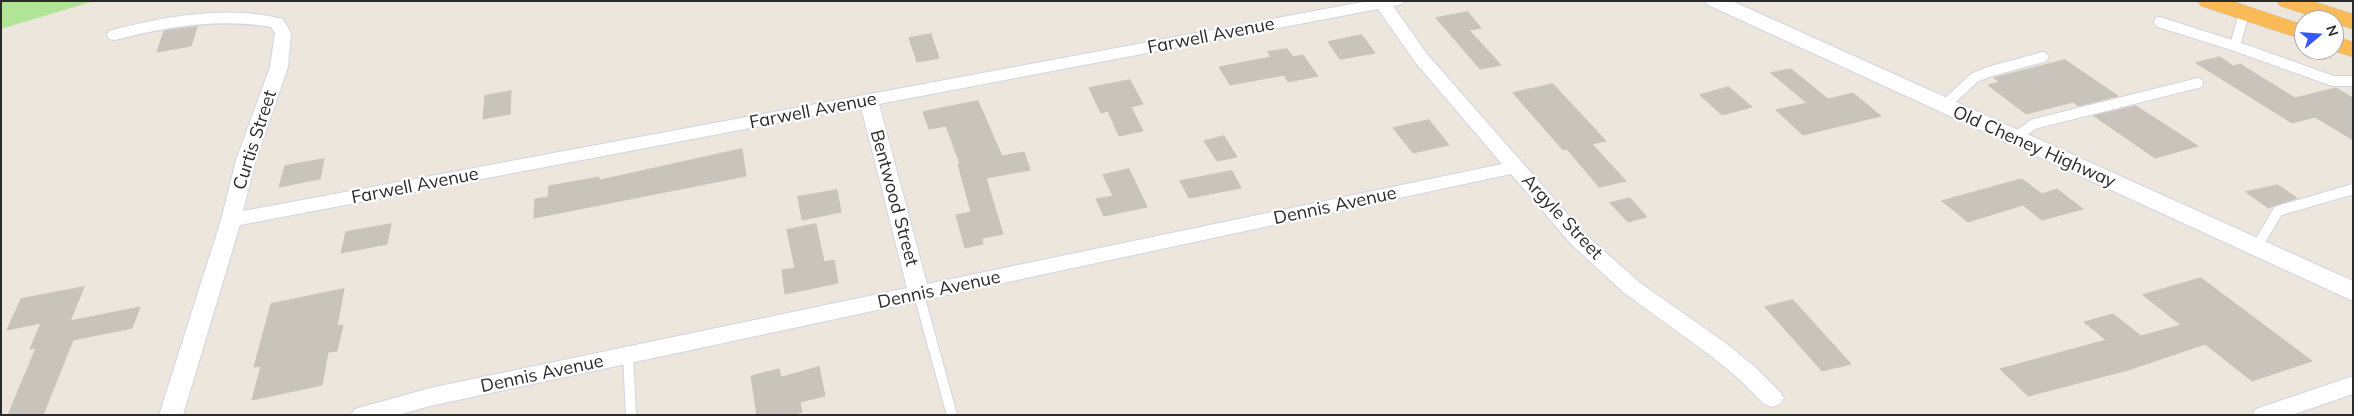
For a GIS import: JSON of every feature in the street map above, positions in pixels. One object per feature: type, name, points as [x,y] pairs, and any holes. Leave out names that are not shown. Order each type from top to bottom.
[{"type":"highway","points":[[2209,1],[2294,30]]},
{"type":"highway","points":[[2288,1],[2353,22]]},
{"type":"street","name":"Old Cheney Highway","points":[[1715,1],[2353,292]]},
{"type":"street","name":"Farwell Avenue","points":[[231,220],[1389,2]]},
{"type":"street","name":"Argyle Street","points":[[1389,2],[1421,58],[1578,239],[1631,287],[1719,350],[1747,373],[1772,398]]},
{"type":"street","name":"Curtis Street","points":[[115,35],[144,26],[210,17],[254,18],[277,23],[283,33],[280,66],[246,160],[231,220],[171,415]]},
{"type":"street","name":"Bentwood Street","points":[[868,101],[919,295]]},
{"type":"street","name":"Dennis Avenue","points":[[363,415],[430,397],[919,295],[1515,167]]},
{"type":"street","points":[[2264,415],[2353,386]]},
{"type":"lane","points":[[2235,46],[2244,13]]},
{"type":"lane","points":[[2160,22],[2333,81],[2353,81]]},
{"type":"lane","points":[[1944,106],[1974,78],[1988,72],[2043,57]]},
{"type":"lane","points":[[2014,138],[2034,124],[2198,82]]},
{"type":"lane","points":[[2256,248],[2278,211],[2353,189]]},
{"type":"lane","points":[[919,295],[952,415]]},
{"type":"lane","points":[[628,356],[631,415]]},
{"type":"green space","points":[[1,1],[94,1],[1,29]]},
{"type":"building","points":[[1468,12],[1481,28],[1469,30],[1501,65],[1480,69],[1436,18]]},
{"type":"building","points":[[197,27],[191,46],[157,52],[164,31]]},
{"type":"building","points":[[931,34],[939,58],[917,62],[909,38]]},
{"type":"building","points":[[1362,35],[1375,53],[1340,59],[1328,42]]},
{"type":"building","points":[[1287,49],[1293,57],[1303,55],[1318,76],[1288,82],[1284,75],[1230,85],[1219,67],[1271,57],[1268,52]]},
{"type":"building","points":[[2220,57],[2233,66],[2240,64],[2295,98],[2336,88],[2353,98],[2353,140],[2315,117],[2292,123],[2196,63]]},
{"type":"building","points":[[2065,60],[2118,96],[2078,106],[2073,102],[2026,114],[1988,85],[2000,82],[1994,78]]},
{"type":"building","points":[[1791,69],[1828,99],[1853,93],[1881,116],[1803,135],[1776,110],[1807,103],[1771,73]]},
{"type":"building","points":[[1130,80],[1143,104],[1131,107],[1143,131],[1119,136],[1108,111],[1101,113],[1089,88]]},
{"type":"building","points":[[1553,84],[1606,141],[1592,144],[1626,181],[1599,187],[1567,149],[1563,150],[1513,93]]},
{"type":"building","points":[[1729,87],[1752,107],[1722,115],[1700,95]]},
{"type":"building","points":[[511,91],[510,114],[483,119],[485,96]]},
{"type":"building","points":[[978,101],[1002,156],[1024,152],[1030,170],[986,178],[1003,234],[982,238],[983,244],[965,248],[956,215],[971,212],[958,164],[960,164],[946,126],[929,129],[923,112]]},
{"type":"building","points":[[2136,106],[2198,146],[2155,158],[2094,116]]},
{"type":"building","points":[[1429,120],[1449,145],[1413,153],[1393,128]]},
{"type":"building","points":[[1224,136],[1237,157],[1217,161],[1204,141]]},
{"type":"building","points":[[742,149],[746,176],[534,218],[535,199],[548,197],[549,186],[599,177],[599,180]]},
{"type":"building","points":[[324,159],[320,179],[279,187],[285,166]]},
{"type":"building","points":[[1129,169],[1147,207],[1104,216],[1096,199],[1113,196],[1103,175]]},
{"type":"building","points":[[1232,171],[1241,188],[1189,198],[1180,181]]},
{"type":"building","points":[[2022,179],[2042,194],[2057,189],[2083,209],[2042,220],[2023,205],[1968,222],[1942,201]]},
{"type":"building","points":[[2278,185],[2297,198],[2268,208],[2246,192]]},
{"type":"building","points":[[837,190],[841,212],[802,220],[798,197]]},
{"type":"building","points":[[1630,198],[1647,217],[1628,222],[1610,203]]},
{"type":"building","points":[[391,224],[387,244],[341,253],[346,232]]},
{"type":"building","points":[[816,224],[824,262],[834,260],[838,283],[785,294],[782,270],[795,268],[787,230]]},
{"type":"building","points":[[2201,278],[2312,361],[2252,381],[2205,344],[2128,370],[2028,396],[2000,369],[2106,340],[2084,322],[2113,314],[2141,336],[2181,325],[2143,295]]},
{"type":"building","points":[[84,287],[70,321],[140,307],[132,328],[73,340],[43,415],[8,415],[36,348],[30,349],[41,323],[7,330],[21,299]]},
{"type":"building","points":[[344,289],[337,326],[343,325],[337,351],[328,352],[322,385],[252,400],[261,366],[254,367],[271,304]]},
{"type":"building","points":[[1793,300],[1851,364],[1822,371],[1765,307]]},
{"type":"building","points":[[819,367],[825,396],[800,402],[802,412],[791,415],[757,415],[751,376],[779,369],[781,377]]}]
